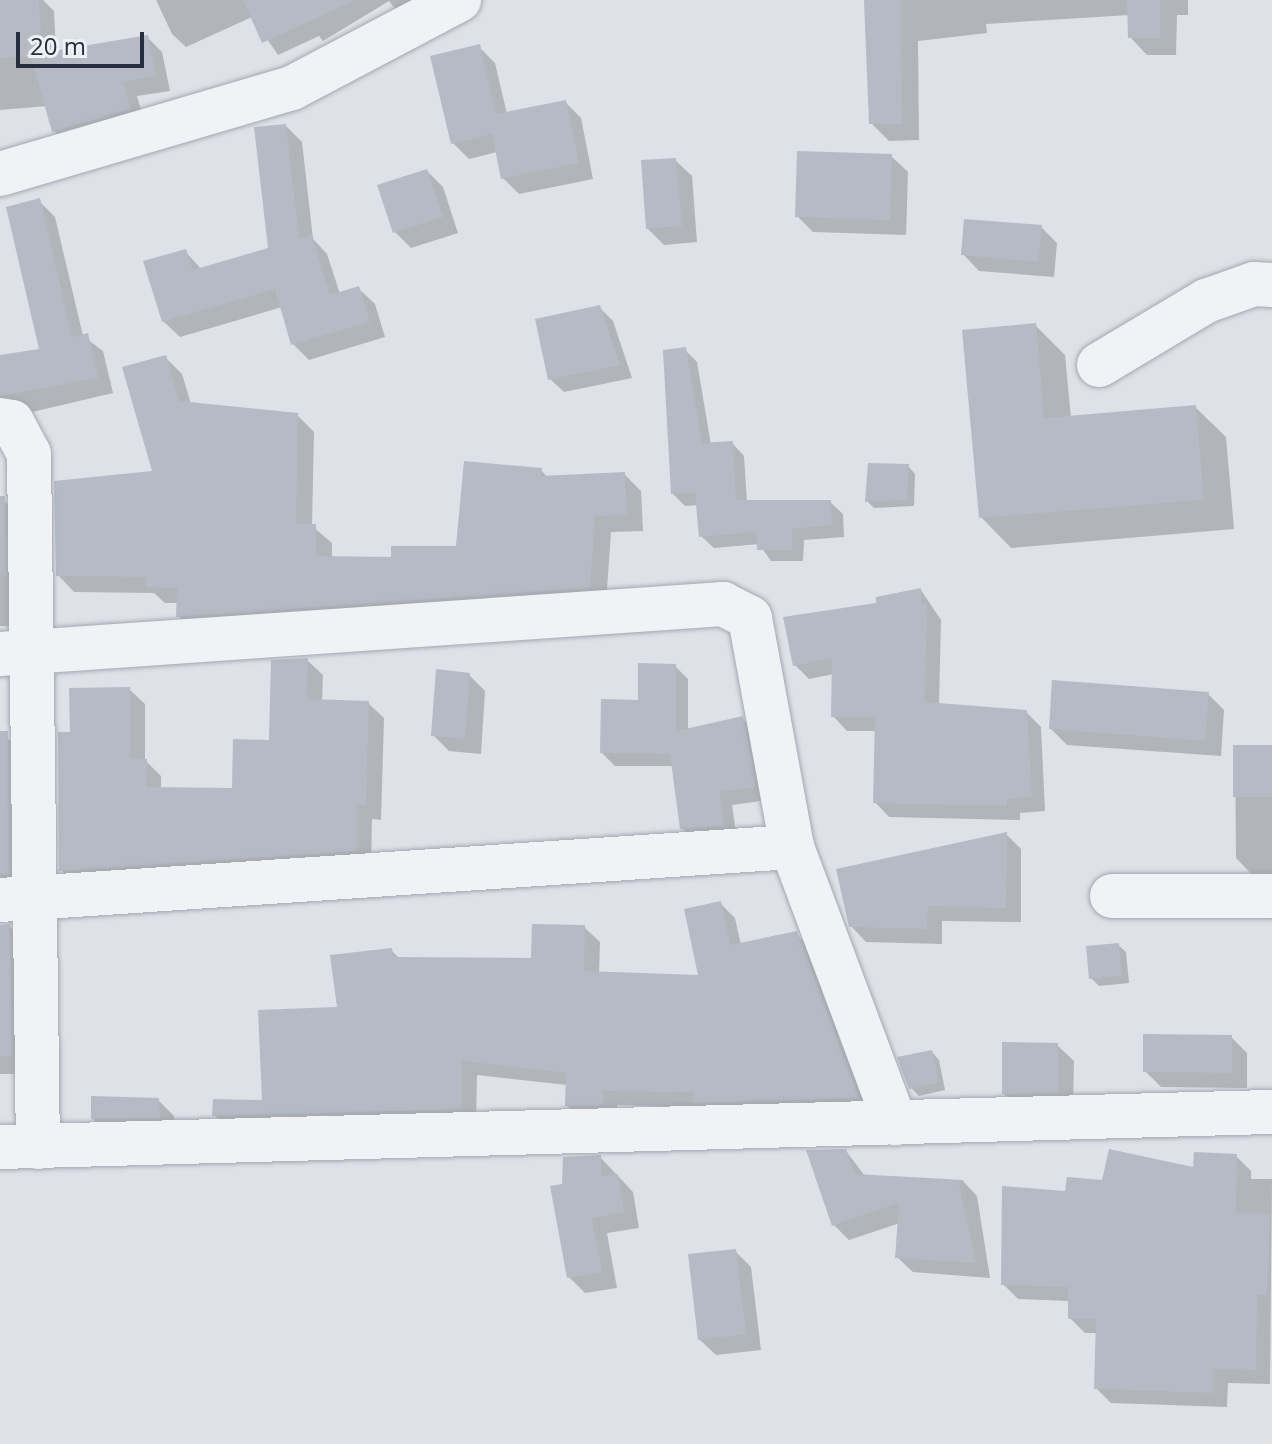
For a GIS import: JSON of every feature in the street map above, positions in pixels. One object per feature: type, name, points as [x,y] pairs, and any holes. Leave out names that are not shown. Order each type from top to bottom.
[{"type":"street","points":[[0,174],[292,88],[459,0]]},
{"type":"street","points":[[1099,365],[1206,301],[1254,284],[1272,285]]},
{"type":"street","points":[[0,420],[12,422],[29,454],[16,654],[19,1147],[1272,1112]]},
{"type":"street","points":[[16,654],[723,604],[750,618],[792,847],[895,1123]]},
{"type":"street","points":[[17,900],[792,847]]},
{"type":"street","points":[[1112,896],[1272,896]]},
{"type":"building","points":[[0,0],[39,0],[42,53],[148,35],[156,76],[123,82],[131,109],[52,132],[31,57],[0,58]]},
{"type":"building","points":[[243,0],[356,0],[262,43]]},
{"type":"building","points":[[864,0],[901,0],[902,124],[869,124]]},
{"type":"building","points":[[1127,0],[1160,0],[1160,38],[1128,38]]},
{"type":"building","points":[[480,44],[496,114],[566,100],[579,163],[501,179],[492,134],[451,144],[430,56]]},
{"type":"building","points":[[286,124],[299,239],[312,235],[330,295],[359,286],[370,322],[291,345],[275,289],[162,322],[143,261],[186,249],[193,270],[268,248],[254,127]]},
{"type":"building","points":[[797,151],[892,154],[890,220],[795,217]]},
{"type":"building","points":[[676,158],[682,226],[646,229],[641,160]]},
{"type":"building","points":[[427,169],[443,217],[393,233],[377,185]]},
{"type":"building","points":[[40,198],[72,337],[88,333],[98,378],[0,396],[0,355],[39,349],[6,207]]},
{"type":"building","points":[[964,219],[1042,225],[1038,262],[961,255]]},
{"type":"building","points":[[600,305],[620,365],[548,380],[535,319]]},
{"type":"building","points":[[1036,323],[1044,418],[1196,405],[1204,500],[979,518],[962,330]]},
{"type":"building","points":[[686,347],[702,443],[733,441],[736,500],[831,500],[832,525],[792,529],[792,550],[757,550],[756,532],[699,537],[695,493],[671,494],[663,350]]},
{"type":"building","points":[[166,355],[179,401],[298,413],[296,524],[316,524],[316,556],[391,557],[391,546],[456,546],[464,461],[542,468],[541,476],[625,472],[627,515],[595,516],[590,588],[176,617],[177,588],[146,587],[146,577],[56,576],[54,481],[152,471],[122,367]]},
{"type":"building","points":[[868,463],[909,464],[907,500],[865,502]]},
{"type":"building","points":[[0,496],[5,496],[6,575],[0,575]]},
{"type":"building","points":[[921,588],[921,603],[927,604],[925,702],[1027,710],[1032,797],[1007,799],[1007,806],[873,803],[875,718],[831,717],[832,658],[793,666],[783,617],[876,603],[876,597]]},
{"type":"building","points":[[308,658],[307,699],[369,701],[366,805],[357,805],[357,851],[59,871],[58,732],[70,732],[69,688],[130,687],[130,758],[147,759],[146,787],[232,788],[233,739],[269,740],[271,660]]},
{"type":"building","points":[[638,663],[676,664],[676,731],[743,716],[756,787],[720,792],[724,826],[680,829],[670,754],[600,753],[601,699],[638,700]]},
{"type":"building","points":[[436,669],[470,673],[465,739],[431,736]]},
{"type":"building","points":[[1052,680],[1209,692],[1205,741],[1049,729]]},
{"type":"building","points":[[0,731],[8,731],[9,874],[0,875]]},
{"type":"building","points":[[1233,745],[1272,745],[1272,797],[1233,797]]},
{"type":"building","points":[[1007,832],[1006,908],[928,906],[927,929],[849,927],[836,869]]},
{"type":"building","points":[[721,901],[730,945],[797,931],[859,1098],[693,1103],[693,1092],[603,1091],[603,1105],[565,1106],[566,1073],[462,1061],[462,1109],[212,1116],[213,1099],[262,1100],[258,1010],[337,1007],[330,955],[392,948],[393,957],[531,958],[532,924],[585,925],[584,971],[698,975],[684,909]]},
{"type":"building","points":[[10,924],[12,1056],[0,1056],[0,925]]},
{"type":"building","points":[[1119,943],[1122,976],[1089,979],[1086,946]]},
{"type":"building","points":[[1143,1034],[1232,1035],[1232,1073],[1143,1072]]},
{"type":"building","points":[[1002,1042],[1058,1043],[1058,1093],[1002,1094]]},
{"type":"building","points":[[932,1050],[939,1083],[909,1089],[897,1057]]},
{"type":"building","points":[[91,1096],[159,1098],[160,1118],[91,1119]]},
{"type":"building","points":[[846,1149],[855,1174],[964,1180],[959,1183],[976,1263],[895,1258],[899,1203],[832,1226],[806,1150]]},
{"type":"building","points":[[1109,1149],[1193,1167],[1194,1152],[1237,1154],[1236,1213],[1270,1214],[1267,1295],[1257,1295],[1256,1370],[1213,1369],[1213,1393],[1094,1389],[1096,1319],[1068,1319],[1068,1287],[1001,1285],[1002,1186],[1065,1191],[1067,1177],[1102,1180]]},
{"type":"building","points":[[601,1155],[601,1177],[618,1174],[624,1212],[592,1218],[602,1272],[567,1278],[550,1186],[562,1184],[563,1157]]},
{"type":"building","points":[[736,1249],[746,1334],[698,1340],[688,1254]]}]
